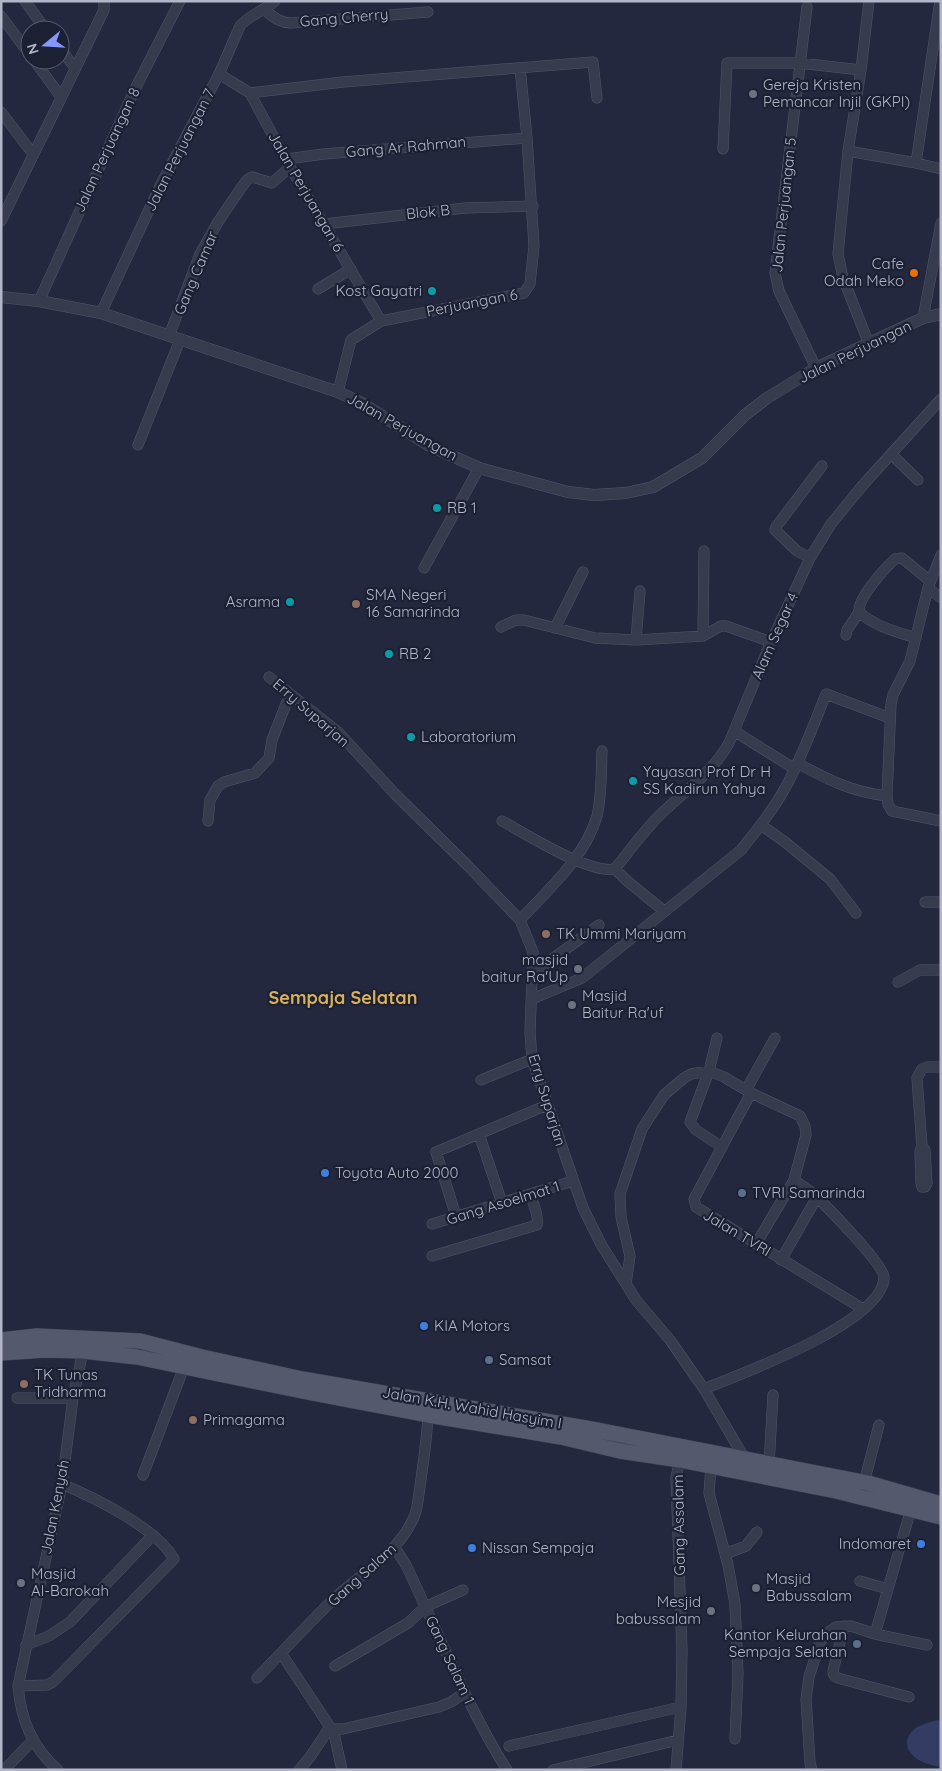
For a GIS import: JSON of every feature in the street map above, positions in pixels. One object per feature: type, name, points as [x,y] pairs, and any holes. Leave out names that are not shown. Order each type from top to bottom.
[{"type":"main road","name":"Jalan K.H. Wahid Hasyim I","points":[[1,1340],[37,1336],[140,1341],[302,1379],[591,1436],[620,1451],[680,1460],[836,1491],[941,1517]]},
{"type":"main road","points":[[136,1357],[140,1341]]},
{"type":"main road","name":"Jalan K.H. Wahid Hasyim I","points":[[1,1352],[83,1351],[136,1357],[428,1415],[591,1436],[769,1465],[864,1483],[941,1504]]},
{"type":"street","points":[[25,1],[39,20]]},
{"type":"street","points":[[1,221],[104,10],[104,1]]},
{"type":"street","name":"Jalan Perjuangan 8","points":[[39,301],[135,89],[180,1]]},
{"type":"street","name":"Jalan Perjuangan 7","points":[[101,313],[161,184],[219,74],[240,26],[244,21],[264,10],[274,1]]},
{"type":"street","points":[[869,1],[861,70],[848,151],[838,254],[843,278],[869,344]]},
{"type":"street","points":[[916,162],[940,1]]},
{"type":"street","name":"Jalan Perjuangan 5","points":[[807,7],[775,273],[779,291],[816,368]]},
{"type":"street","name":"Gang Cherry","points":[[264,10],[283,23],[428,12]]},
{"type":"street","points":[[1,16],[20,42]]},
{"type":"street","points":[[70,61],[75,68]]},
{"type":"street","points":[[250,93],[343,82],[593,62],[597,98]]},
{"type":"street","points":[[723,149],[727,63],[799,63],[861,70]]},
{"type":"street","name":"Perjuangan 6","points":[[338,392],[351,340],[381,321],[524,293],[530,284],[533,259],[533,206],[520,68]]},
{"type":"street","points":[[41,70],[61,97]]},
{"type":"street","name":"Jalan Perjuangan 6","points":[[219,74],[250,93],[288,163],[381,321]]},
{"type":"street","points":[[1,112],[33,154]]},
{"type":"street","name":"Gang Ar Rahman","points":[[288,163],[324,154],[527,138]]},
{"type":"street","points":[[848,151],[916,162],[941,169]]},
{"type":"street","name":"Gang Camar","points":[[175,338],[200,254],[218,222],[247,180],[252,177],[272,183],[288,163]]},
{"type":"street","name":"Blok B","points":[[324,224],[465,208],[533,206]]},
{"type":"street","points":[[923,318],[941,223]]},
{"type":"street","points":[[318,289],[351,269]]},
{"type":"street","name":"Jalan Perjuangan","points":[[1,297],[39,301],[101,313],[338,392],[362,403],[428,445],[479,468],[568,492],[594,495],[626,493],[653,486],[702,458],[752,409],[816,368],[923,318],[941,314]]},
{"type":"street","points":[[138,445],[175,338]]},
{"type":"street","name":"Alam Segar 4","points":[[613,869],[661,814],[721,758],[810,558],[831,524],[890,454],[941,399]]},
{"type":"street","points":[[890,454],[918,480]]},
{"type":"street","points":[[810,558],[797,551],[775,530],[822,466]]},
{"type":"street","points":[[424,568],[479,468]]},
{"type":"street","points":[[703,636],[704,551]]},
{"type":"street","points":[[941,555],[929,584],[910,661],[893,695],[890,718],[887,796],[890,809],[896,813],[941,821]]},
{"type":"street","points":[[846,636],[847,630],[860,612],[859,607],[868,591],[892,561],[897,558],[902,558],[941,598]]},
{"type":"street","points":[[555,628],[583,572]]},
{"type":"street","points":[[636,640],[640,591]]},
{"type":"street","points":[[860,612],[881,625],[916,638]]},
{"type":"street","points":[[501,627],[516,620],[524,620],[595,638],[636,640],[703,636],[721,626],[726,626],[771,642]]},
{"type":"street","name":"Erry Suparjan","points":[[269,677],[338,732],[394,793],[470,867],[520,920],[532,947],[533,973],[530,1032],[532,1059],[583,1208],[602,1246],[636,1300],[670,1340],[704,1389],[746,1461]]},
{"type":"street","points":[[532,999],[582,978],[741,850],[761,825],[784,790],[826,694],[890,718]]},
{"type":"street","points":[[208,821],[210,800],[218,786],[224,782],[255,773],[269,758],[272,740],[291,695]]},
{"type":"street","points":[[734,731],[796,766],[850,789],[887,796]]},
{"type":"street","points":[[520,920],[573,860],[588,839],[597,814],[602,751]]},
{"type":"street","points":[[502,821],[573,860],[613,869],[664,911]]},
{"type":"street","points":[[761,825],[830,879],[856,913]]},
{"type":"street","points":[[925,902],[941,902]]},
{"type":"street","points":[[533,973],[599,924]]},
{"type":"street","points":[[898,982],[920,970],[941,970]]},
{"type":"street","points":[[717,1038],[709,1072],[690,1122],[696,1130],[722,1147]]},
{"type":"street","name":"Jalan TVRI","points":[[775,1038],[722,1147],[694,1199],[694,1204],[781,1260],[863,1309]]},
{"type":"street","points":[[481,1080],[532,1059]]},
{"type":"street","points":[[922,1147],[917,1078],[922,1069],[941,1067]]},
{"type":"street","points":[[626,1284],[630,1256],[621,1217],[620,1194],[642,1129],[664,1095],[691,1074],[709,1072],[724,1077],[749,1092],[800,1116],[805,1126],[806,1136],[794,1180],[756,1244]]},
{"type":"street","points":[[456,1216],[436,1152],[547,1105]]},
{"type":"street","points":[[479,1134],[502,1203]]},
{"type":"street","points":[[704,1389],[769,1363],[836,1328],[863,1309],[879,1292],[884,1279],[881,1268],[817,1197],[794,1180]]},
{"type":"street","name":"Gang Asoelmat 1","points":[[432,1224],[573,1181]]},
{"type":"street","points":[[432,1256],[537,1226],[536,1214],[530,1195]]},
{"type":"street","points":[[781,1260],[817,1197]]},
{"type":"street","name":"Jalan Kenyah","points":[[58,1770],[33,1740],[20,1707],[18,1686],[62,1484],[73,1398],[83,1351]]},
{"type":"street","points":[[143,1475],[184,1367]]},
{"type":"street","points":[[769,1465],[773,1395]]},
{"type":"street","points":[[17,1398],[73,1398]]},
{"type":"street","name":"Gang Salam","points":[[257,1678],[295,1637],[337,1597],[395,1548],[414,1518],[417,1508],[426,1447],[428,1415]]},
{"type":"street","points":[[864,1483],[879,1425]]},
{"type":"street","name":"Gang Assalam","points":[[676,1770],[681,1707],[682,1651],[676,1477],[680,1460]]},
{"type":"street","points":[[711,1466],[709,1493],[725,1554],[735,1604],[738,1674],[735,1738]]},
{"type":"street","points":[[18,1686],[46,1685],[53,1682],[174,1559],[153,1535],[93,1497],[62,1484]]},
{"type":"street","points":[[875,1634],[911,1509]]},
{"type":"street","points":[[725,1554],[746,1546],[757,1532]]},
{"type":"street","points":[[26,1645],[49,1636],[70,1622],[153,1535]]},
{"type":"street","name":"Gang Salam 1","points":[[395,1548],[406,1565],[464,1692],[507,1770]]},
{"type":"street","points":[[860,1581],[888,1589]]},
{"type":"street","points":[[335,1666],[408,1623],[426,1607],[463,1590]]},
{"type":"street","points":[[844,1626],[833,1671],[834,1675],[837,1678],[909,1696]]},
{"type":"street","points":[[812,1770],[806,1720],[809,1677],[820,1642],[827,1633],[836,1627],[851,1626],[875,1634],[927,1645]]},
{"type":"street","points":[[281,1653],[332,1728],[342,1770]]},
{"type":"street","points":[[299,1770],[332,1728],[393,1718],[439,1707],[451,1702],[464,1692]]},
{"type":"street","points":[[509,1746],[681,1707]]},
{"type":"street","points":[[5,1768],[33,1740]]},
{"type":"street","points":[[556,1769],[678,1740]]},
{"type":"water","points":[[941,1720],[941,1767],[916,1758],[909,1751],[907,1743],[909,1735],[915,1729],[926,1723]]},
{"type":"place","name":"Gereja Kristen Pemancar Injil (GKPI)","points":[[753,94]]},
{"type":"place","name":"Cafe Odah Meko","points":[[914,273]]},
{"type":"place","name":"Kost Gayatri","points":[[432,291]]},
{"type":"place","name":"RB 1","points":[[437,508]]},
{"type":"place","name":"Asrama","points":[[290,602]]},
{"type":"place","name":"SMA Negeri 16 Samarinda","points":[[356,604]]},
{"type":"place","name":"RB 2","points":[[389,654]]},
{"type":"place","name":"Laboratorium","points":[[411,737]]},
{"type":"place","name":"Yayasan Prof Dr H SS Kadirun Yahya","points":[[633,781]]},
{"type":"place","name":"TK Ummi Mariyam","points":[[546,934]]},
{"type":"place","name":"masjid baitur Ra'Up","points":[[578,969]]},
{"type":"place","name":"Masjid Baitur Ra'uf","points":[[572,1005]]},
{"type":"place","name":"Toyota Auto 2000","points":[[325,1173]]},
{"type":"place","name":"TVRI Samarinda","points":[[742,1193]]},
{"type":"place","name":"KIA Motors","points":[[424,1326]]},
{"type":"place","name":"Samsat","points":[[489,1360]]},
{"type":"place","name":"TK Tunas Tridharma","points":[[24,1384]]},
{"type":"place","name":"Primagama","points":[[193,1420]]},
{"type":"place","name":"Indomaret","points":[[921,1544]]},
{"type":"place","name":"Nissan Sempaja","points":[[472,1548]]},
{"type":"place","name":"Masjid Al-Barokah","points":[[21,1583]]},
{"type":"place","name":"Masjid Babussalam","points":[[756,1588]]},
{"type":"place","name":"Mesjid babussalam","points":[[711,1611]]},
{"type":"place","name":"Kantor Kelurahan Sempaja Selatan","points":[[857,1644]]},
{"type":"district","name":"Sempaja Selatan","points":[[343,998]]}]
